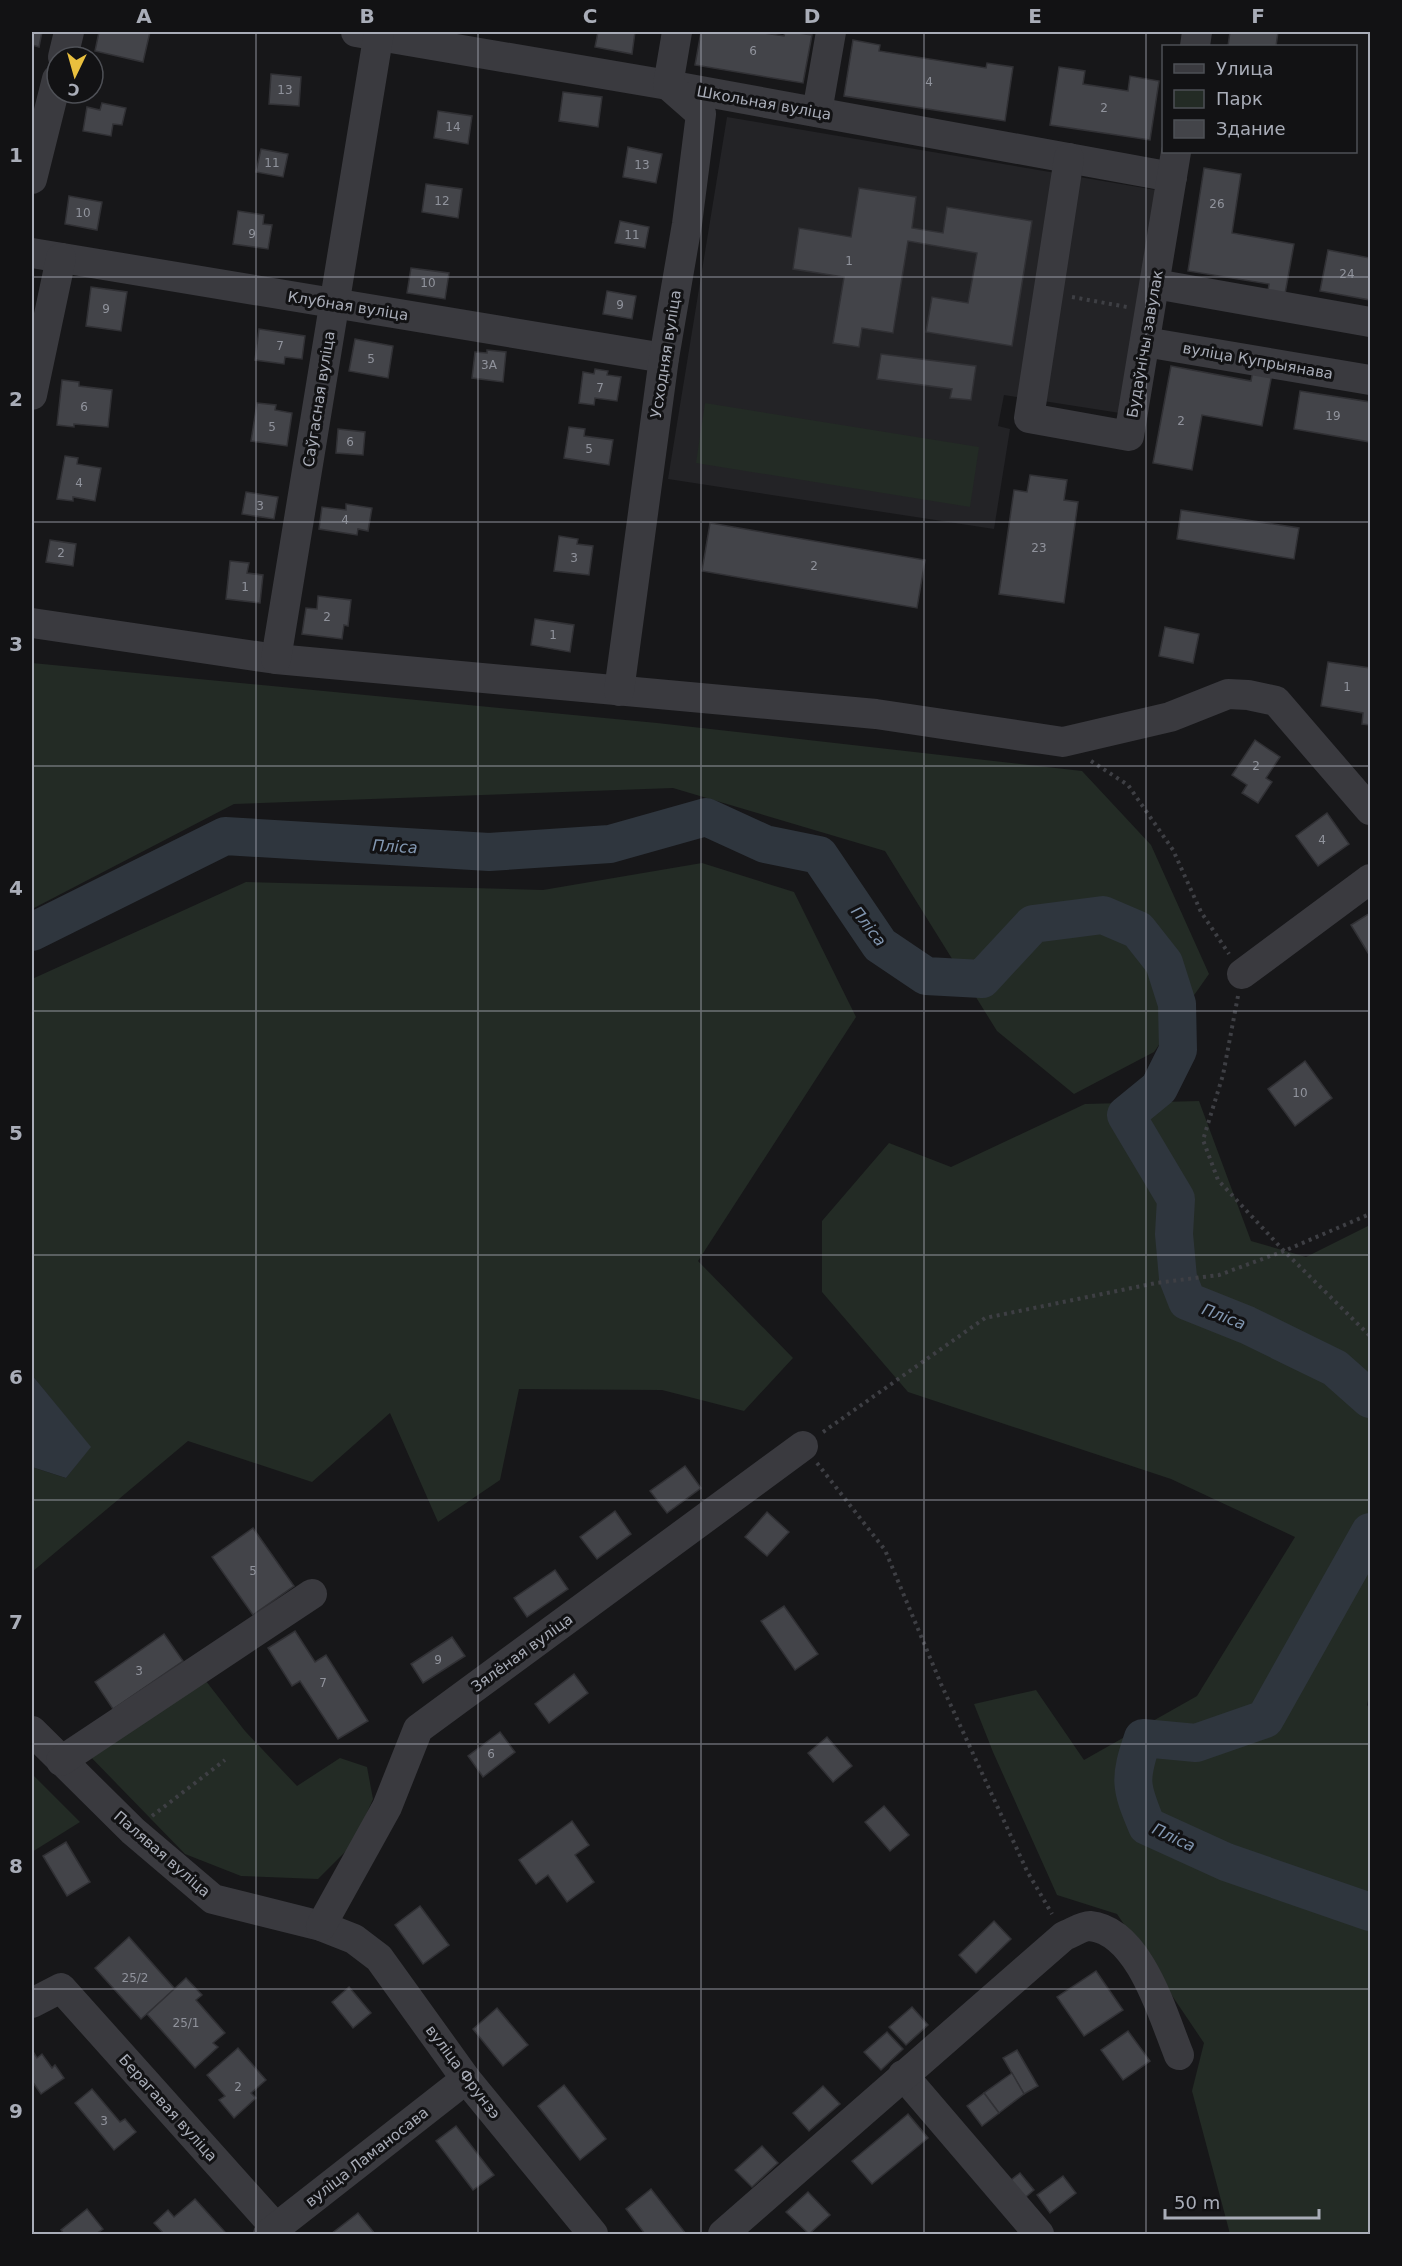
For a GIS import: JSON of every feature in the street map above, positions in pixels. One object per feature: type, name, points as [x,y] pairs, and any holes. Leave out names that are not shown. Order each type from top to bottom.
[{"type":"street","points":[[668,85],[677,32]]},
{"type":"street","points":[[817,112],[831,32]]},
{"type":"street","name":"Школьная вуліца","points":[[371,33],[1069,158],[1174,164]]},
{"type":"street","name":"Саўгасная вуліца","points":[[276,659],[335,304],[371,33]]},
{"type":"street","name":"Усходняя вуліца","points":[[619,691],[664,358],[687,224],[701,114],[668,85]]},
{"type":"street","points":[[32,179],[50,105]]},
{"type":"street","name":"Будаўнічы завулак","points":[[1069,158],[1029,418],[1129,436],[1174,164]]},
{"type":"street","name":"Клубная вуліца","points":[[32,253],[664,358]]},
{"type":"street","points":[[32,394],[61,258]]},
{"type":"street","points":[[1155,284],[1371,322]]},
{"type":"street","name":"вуліца Купрыянава","points":[[1145,342],[1371,380]]},
{"type":"street","points":[[32,623],[276,659],[876,714],[1063,742],[1170,717],[1228,694],[1276,701],[1371,810]]},
{"type":"street","points":[[1242,974],[1371,879]]},
{"type":"street","name":"Зялёная вуліца","points":[[321,1926],[387,1807],[418,1730],[803,1446]]},
{"type":"street","points":[[61,1761],[312,1594]]},
{"type":"street","name":"Палявая вуліца","points":[[32,1731],[133,1831],[213,1899],[321,1926]]},
{"type":"street","name":"вуліца Фрунзэ","points":[[321,1926],[354,1939],[379,1958],[466,2079],[593,2235]]},
{"type":"street","points":[[723,2235],[1064,1936],[1088,1926],[1110,1931],[1130,1950],[1148,1980],[1179,2055]]},
{"type":"street","name":"Берагавая вуліца","points":[[32,2003],[61,1988],[272,2231]]},
{"type":"street","points":[[903,2075],[1039,2235]]},
{"type":"street","name":"вуліца Ламаносава","points":[[272,2231],[466,2079]]},
{"type":"path","points":[[1063,742],[1128,785],[1173,850],[1201,912],[1242,974],[1223,1075],[1203,1140],[1218,1180],[1284,1251],[1371,1336]]},
{"type":"path","points":[[1064,1936],[1023,1861],[941,1684],[885,1550],[803,1446],[985,1318],[1156,1283],[1219,1275],[1284,1251],[1371,1214]]},
{"type":"path","points":[[133,1831],[225,1760]]},
{"type":"shaded area","points":[[727,117],[1156,190],[1120,413],[1004,395],[998,426],[1010,429],[994,529],[668,479]]},
{"type":"shaded area","points":[[32,1375],[91,1447],[66,1478],[32,1467]]},
{"type":"green space","points":[[705,403],[979,447],[970,507],[696,463]]},
{"type":"green space","points":[[32,663],[657,723],[1082,771],[1151,845],[1209,974],[1154,1052],[1074,1094],[997,1031],[885,851],[673,788],[234,804],[32,909]]},
{"type":"green space","points":[[702,863],[794,892],[856,1017],[698,1261],[793,1358],[744,1411],[662,1390],[519,1389],[500,1480],[438,1522],[390,1413],[312,1482],[188,1441],[32,1572],[32,1467],[66,1478],[90,1447],[32,1375],[32,979],[246,882],[543,890]]},
{"type":"green space","points":[[1199,1101],[1251,1241],[1306,1257],[1370,1225],[1370,1691],[1367,1705],[1370,1709],[1370,2234],[1230,2234],[1192,2091],[1204,2043],[1117,1914],[1057,1895],[974,1704],[1036,1690],[1084,1760],[1197,1696],[1295,1537],[1171,1479],[908,1392],[822,1292],[822,1221],[889,1143],[951,1167],[1085,1104]]},
{"type":"green space","points":[[202,1676],[245,1731],[297,1786],[340,1758],[367,1767],[373,1799],[353,1844],[318,1879],[241,1876],[185,1854],[83,1749]]},
{"type":"green space","points":[[32,1774],[80,1822],[32,1852]]},
{"type":"building","points":[[32,32],[42,32],[39,47],[32,45]]},
{"type":"building","points":[[99,32],[150,32],[143,62],[105,53],[105,45],[96,45]]},
{"type":"building","points":[[598,32],[635,32],[632,54],[595,47]]},
{"type":"building","points":[[701,32],[756,32],[784,36],[785,32],[792,32],[812,35],[803,83],[695,65]]},
{"type":"building","points":[[1230,32],[1278,32],[1276,45],[1228,45]]},
{"type":"building","points":[[853,40],[880,45],[879,51],[986,68],[987,63],[1013,67],[1005,121],[844,96]]},
{"type":"building","points":[[1059,67],[1085,71],[1083,84],[1128,91],[1130,76],[1159,81],[1150,140],[1050,125]]},
{"type":"building","points":[[271,74],[301,77],[299,106],[269,104]]},
{"type":"building","points":[[563,92],[602,97],[598,127],[559,121]]},
{"type":"building","points":[[105,104],[126,108],[122,125],[113,124],[111,136],[83,131],[87,107],[100,110],[101,105]]},
{"type":"building","points":[[438,111],[472,116],[468,144],[434,138]]},
{"type":"building","points":[[628,147],[662,154],[656,183],[623,177]]},
{"type":"building","points":[[261,149],[288,154],[283,177],[256,172]]},
{"type":"building","points":[[1204,168],[1241,174],[1232,233],[1294,244],[1285,294],[1268,291],[1269,284],[1188,271]]},
{"type":"building","points":[[426,184],[462,189],[458,218],[422,212]]},
{"type":"building","points":[[859,188],[916,197],[912,228],[943,233],[947,207],[1032,221],[1012,346],[926,332],[932,297],[968,303],[977,253],[908,241],[893,333],[862,328],[859,347],[833,343],[844,277],[793,269],[799,228],[851,237]]},
{"type":"building","points":[[69,196],[102,202],[97,230],[65,224]]},
{"type":"building","points":[[238,211],[264,215],[263,224],[272,225],[268,249],[233,244]]},
{"type":"building","points":[[620,221],[649,227],[645,248],[615,243]]},
{"type":"building","points":[[1328,250],[1370,258],[1370,300],[1320,291]]},
{"type":"building","points":[[411,268],[449,273],[445,299],[407,293]]},
{"type":"building","points":[[91,287],[127,292],[121,331],[86,326]]},
{"type":"building","points":[[607,291],[636,296],[632,319],[603,314]]},
{"type":"building","points":[[259,329],[305,336],[302,359],[285,357],[284,364],[255,360]]},
{"type":"building","points":[[355,339],[393,346],[388,378],[349,371]]},
{"type":"building","points":[[487,350],[506,352],[503,382],[472,378],[475,352],[487,353]]},
{"type":"building","points":[[881,354],[976,366],[971,400],[950,398],[952,389],[877,379]]},
{"type":"building","points":[[1171,366],[1251,381],[1253,370],[1272,374],[1262,426],[1202,415],[1192,470],[1153,463]]},
{"type":"building","points":[[595,369],[608,371],[607,375],[621,377],[617,401],[595,398],[594,405],[579,403],[583,372],[594,374]]},
{"type":"building","points":[[62,380],[79,382],[79,386],[112,390],[108,427],[57,425]]},
{"type":"building","points":[[1300,391],[1370,402],[1370,442],[1294,429]]},
{"type":"building","points":[[257,403],[276,405],[275,410],[292,413],[287,446],[251,441]]},
{"type":"building","points":[[569,427],[585,429],[584,436],[613,440],[609,465],[564,458]]},
{"type":"building","points":[[338,429],[365,432],[363,455],[336,453]]},
{"type":"building","points":[[65,456],[78,458],[77,464],[101,468],[95,501],[73,497],[73,501],[57,499]]},
{"type":"building","points":[[1030,475],[1067,480],[1064,500],[1078,502],[1064,603],[999,594],[1014,490],[1027,492]]},
{"type":"building","points":[[246,492],[278,497],[274,519],[242,514]]},
{"type":"building","points":[[346,504],[372,508],[368,531],[358,529],[357,535],[319,529],[322,507],[346,510]]},
{"type":"building","points":[[1181,510],[1299,528],[1294,559],[1177,539]]},
{"type":"building","points":[[710,523],[925,560],[917,608],[702,571]]},
{"type":"building","points":[[559,536],[578,539],[577,544],[593,546],[589,575],[554,571]]},
{"type":"building","points":[[50,540],[76,544],[73,566],[46,562]]},
{"type":"building","points":[[230,561],[249,563],[247,573],[263,575],[260,603],[226,599]]},
{"type":"building","points":[[318,596],[351,600],[348,626],[344,625],[342,639],[302,634],[306,608],[317,609]]},
{"type":"building","points":[[535,619],[574,625],[570,652],[531,645]]},
{"type":"building","points":[[1165,627],[1199,634],[1193,663],[1159,656]]},
{"type":"building","points":[[1328,662],[1370,668],[1370,725],[1362,724],[1363,713],[1321,706]]},
{"type":"building","points":[[1255,740],[1280,757],[1266,778],[1272,782],[1258,803],[1242,793],[1247,785],[1232,775]]},
{"type":"building","points":[[1327,813],[1349,844],[1318,866],[1296,836]]},
{"type":"building","points":[[1370,913],[1370,956],[1351,925]]},
{"type":"building","points":[[1305,1061],[1332,1098],[1295,1126],[1268,1089]]},
{"type":"building","points":[[685,1466],[701,1488],[667,1513],[650,1491]]},
{"type":"building","points":[[615,1511],[631,1534],[597,1559],[580,1537]]},
{"type":"building","points":[[767,1512],[789,1532],[767,1556],[745,1537]]},
{"type":"building","points":[[253,1528],[294,1586],[253,1615],[212,1557]]},
{"type":"building","points":[[555,1570],[568,1589],[527,1617],[514,1598]]},
{"type":"building","points":[[784,1606],[818,1654],[795,1670],[761,1621]]},
{"type":"building","points":[[295,1631],[315,1662],[326,1655],[368,1721],[338,1739],[300,1681],[292,1686],[268,1648]]},
{"type":"building","points":[[164,1634],[183,1661],[113,1709],[95,1682]]},
{"type":"building","points":[[452,1637],[465,1656],[423,1683],[411,1664]]},
{"type":"building","points":[[574,1674],[588,1693],[549,1723],[535,1704]]},
{"type":"building","points":[[500,1732],[515,1752],[483,1777],[468,1756]]},
{"type":"building","points":[[827,1737],[852,1766],[833,1782],[808,1753]]},
{"type":"building","points":[[884,1806],[909,1835],[890,1851],[865,1822]]},
{"type":"building","points":[[572,1821],[589,1845],[575,1855],[594,1882],[567,1902],[548,1875],[536,1884],[519,1860]]},
{"type":"building","points":[[66,1842],[90,1882],[67,1896],[43,1856]]},
{"type":"building","points":[[420,1906],[449,1945],[423,1964],[395,1925]]},
{"type":"building","points":[[994,1921],[1011,1939],[976,1973],[959,1955]]},
{"type":"building","points":[[129,1937],[175,1989],[141,2019],[95,1968]]},
{"type":"building","points":[[1096,1971],[1123,2010],[1084,2036],[1057,1997]]},
{"type":"building","points":[[186,1978],[202,1995],[196,2000],[225,2033],[213,2043],[218,2047],[195,2068],[147,2014]]},
{"type":"building","points":[[349,1987],[371,2013],[353,2028],[332,2002]]},
{"type":"building","points":[[912,2007],[928,2025],[906,2045],[889,2027]]},
{"type":"building","points":[[497,2008],[528,2045],[503,2066],[473,2029]]},
{"type":"building","points":[[1128,2031],[1150,2061],[1123,2080],[1101,2050]]},
{"type":"building","points":[[887,2032],[903,2049],[881,2070],[864,2052]]},
{"type":"building","points":[[238,2048],[266,2080],[251,2093],[256,2098],[234,2118],[219,2100],[225,2096],[207,2075]]},
{"type":"building","points":[[32,2050],[37,2058],[42,2054],[52,2068],[55,2065],[64,2078],[41,2094],[32,2081]]},
{"type":"building","points":[[1017,2050],[1038,2086],[1024,2094],[1003,2058]]},
{"type":"building","points":[[1012,2073],[1024,2094],[999,2113],[984,2093]]},
{"type":"building","points":[[564,2085],[606,2139],[580,2160],[538,2106]]},
{"type":"building","points":[[823,2086],[840,2104],[809,2131],[793,2113]]},
{"type":"building","points":[[92,2089],[120,2122],[125,2119],[136,2132],[114,2150],[75,2103]]},
{"type":"building","points":[[984,2093],[999,2113],[982,2126],[967,2106]]},
{"type":"building","points":[[908,2114],[928,2138],[872,2184],[852,2161]]},
{"type":"building","points":[[456,2126],[494,2175],[473,2190],[436,2141]]},
{"type":"building","points":[[762,2146],[778,2163],[752,2187],[735,2170]]},
{"type":"building","points":[[1020,2173],[1034,2190],[1020,2202],[1006,2184]]},
{"type":"building","points":[[1063,2176],[1076,2193],[1050,2213],[1037,2195]]},
{"type":"building","points":[[651,2189],[686,2234],[645,2234],[626,2209]]},
{"type":"building","points":[[808,2192],[830,2215],[809,2234],[786,2212]]},
{"type":"building","points":[[195,2199],[225,2232],[222,2234],[164,2234],[154,2223],[168,2210],[174,2217]]},
{"type":"building","points":[[87,2209],[103,2229],[96,2234],[64,2234],[61,2230]]},
{"type":"building","points":[[358,2213],[375,2234],[331,2234]]},
{"type":"waterway","name":"Пліса","points":[[32,932],[225,836],[489,852],[610,844],[706,817],[765,844],[819,855],[880,945],[926,976],[982,979],[1033,924],[1103,915],[1138,930],[1164,963],[1177,1004],[1178,1050],[1159,1088],[1126,1115],[1176,1199],[1174,1234],[1178,1278],[1187,1301],[1247,1325],[1335,1368],[1370,1399]]},
{"type":"waterway","name":"Пліса","points":[[1370,1532],[1265,1719],[1196,1743],[1143,1738],[1135,1763],[1133,1782],[1137,1801],[1147,1826],[1226,1862],[1370,1912]]}]
